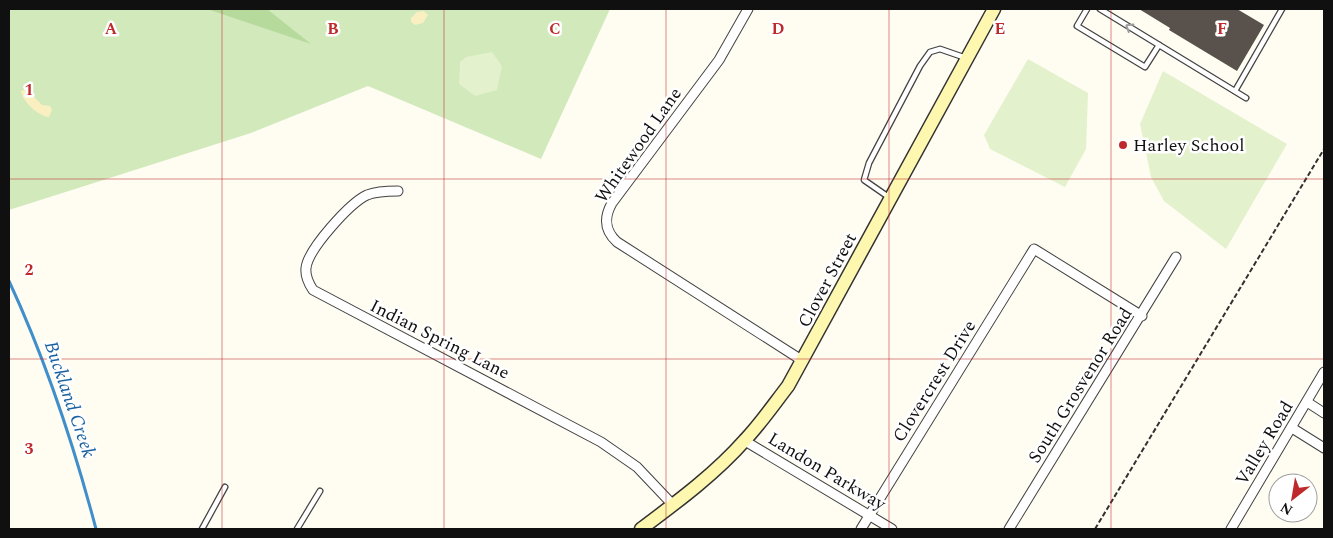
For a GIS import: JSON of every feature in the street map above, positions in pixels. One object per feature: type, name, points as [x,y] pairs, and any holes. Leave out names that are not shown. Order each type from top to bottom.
[{"type":"main road","name":"Clover Street","points":[[641,529],[709,476],[745,441],[788,386],[994,9]]},
{"type":"street","name":"Whitewood Lane","points":[[748,9],[719,60],[612,202],[608,210],[606,225],[610,234],[618,242],[803,361]]},
{"type":"street","name":"Indian Spring Lane","points":[[398,191],[374,193],[360,199],[318,244],[309,259],[306,269],[309,284],[313,290],[600,442],[637,467],[673,505]]},
{"type":"street","name":"Clovercrest Drive","points":[[861,529],[1034,249],[1142,316]]},
{"type":"street","name":"South Grosvenor Road","points":[[1009,529],[1142,316],[1176,257]]},
{"type":"street","name":"Valley Road","points":[[1231,529],[1324,372]]},
{"type":"street","points":[[1307,402],[1324,413]]},
{"type":"street","points":[[1292,428],[1324,448]]},
{"type":"street","name":"Landon Parkway","points":[[745,441],[892,529]]},
{"type":"lane","points":[[1087,9],[1077,26],[1145,68],[1159,45]]},
{"type":"lane","points":[[1100,9],[1246,98]]},
{"type":"lane","points":[[1235,91],[1282,9]]},
{"type":"lane","points":[[891,198],[864,180],[869,163],[920,66],[930,52],[940,49],[968,58]]},
{"type":"lane","points":[[202,529],[225,487]]},
{"type":"lane","points":[[298,529],[320,491]]},
{"type":"path","points":[[1095,529],[1324,149]]},
{"type":"green space","points":[[9,9],[610,9],[541,159],[368,86],[251,133],[9,210]]},
{"type":"green space","points":[[207,9],[267,9],[311,44]]},
{"type":"green space","points":[[492,52],[502,66],[497,90],[475,96],[459,84],[460,62],[466,57]]},
{"type":"green space","points":[[1028,59],[1088,93],[1086,149],[1065,187],[990,149],[984,135]]},
{"type":"green space","points":[[1163,71],[1287,144],[1226,249],[1164,201],[1151,177],[1140,124]]},
{"type":"sand","points":[[424,11],[428,15],[423,23],[415,25],[411,22],[411,18],[417,12]]},
{"type":"sand","points":[[26,89],[42,105],[50,106],[52,110],[49,117],[40,114],[28,104],[21,91]]},
{"type":"building","points":[[1139,9],[1237,9],[1264,25],[1237,71],[1169,30],[1170,28]]},
{"type":"waterway","name":"Buckland Creek","points":[[9,281],[58,403],[96,529]]},
{"type":"place","name":"Harley School","points":[[1123,145]]}]
